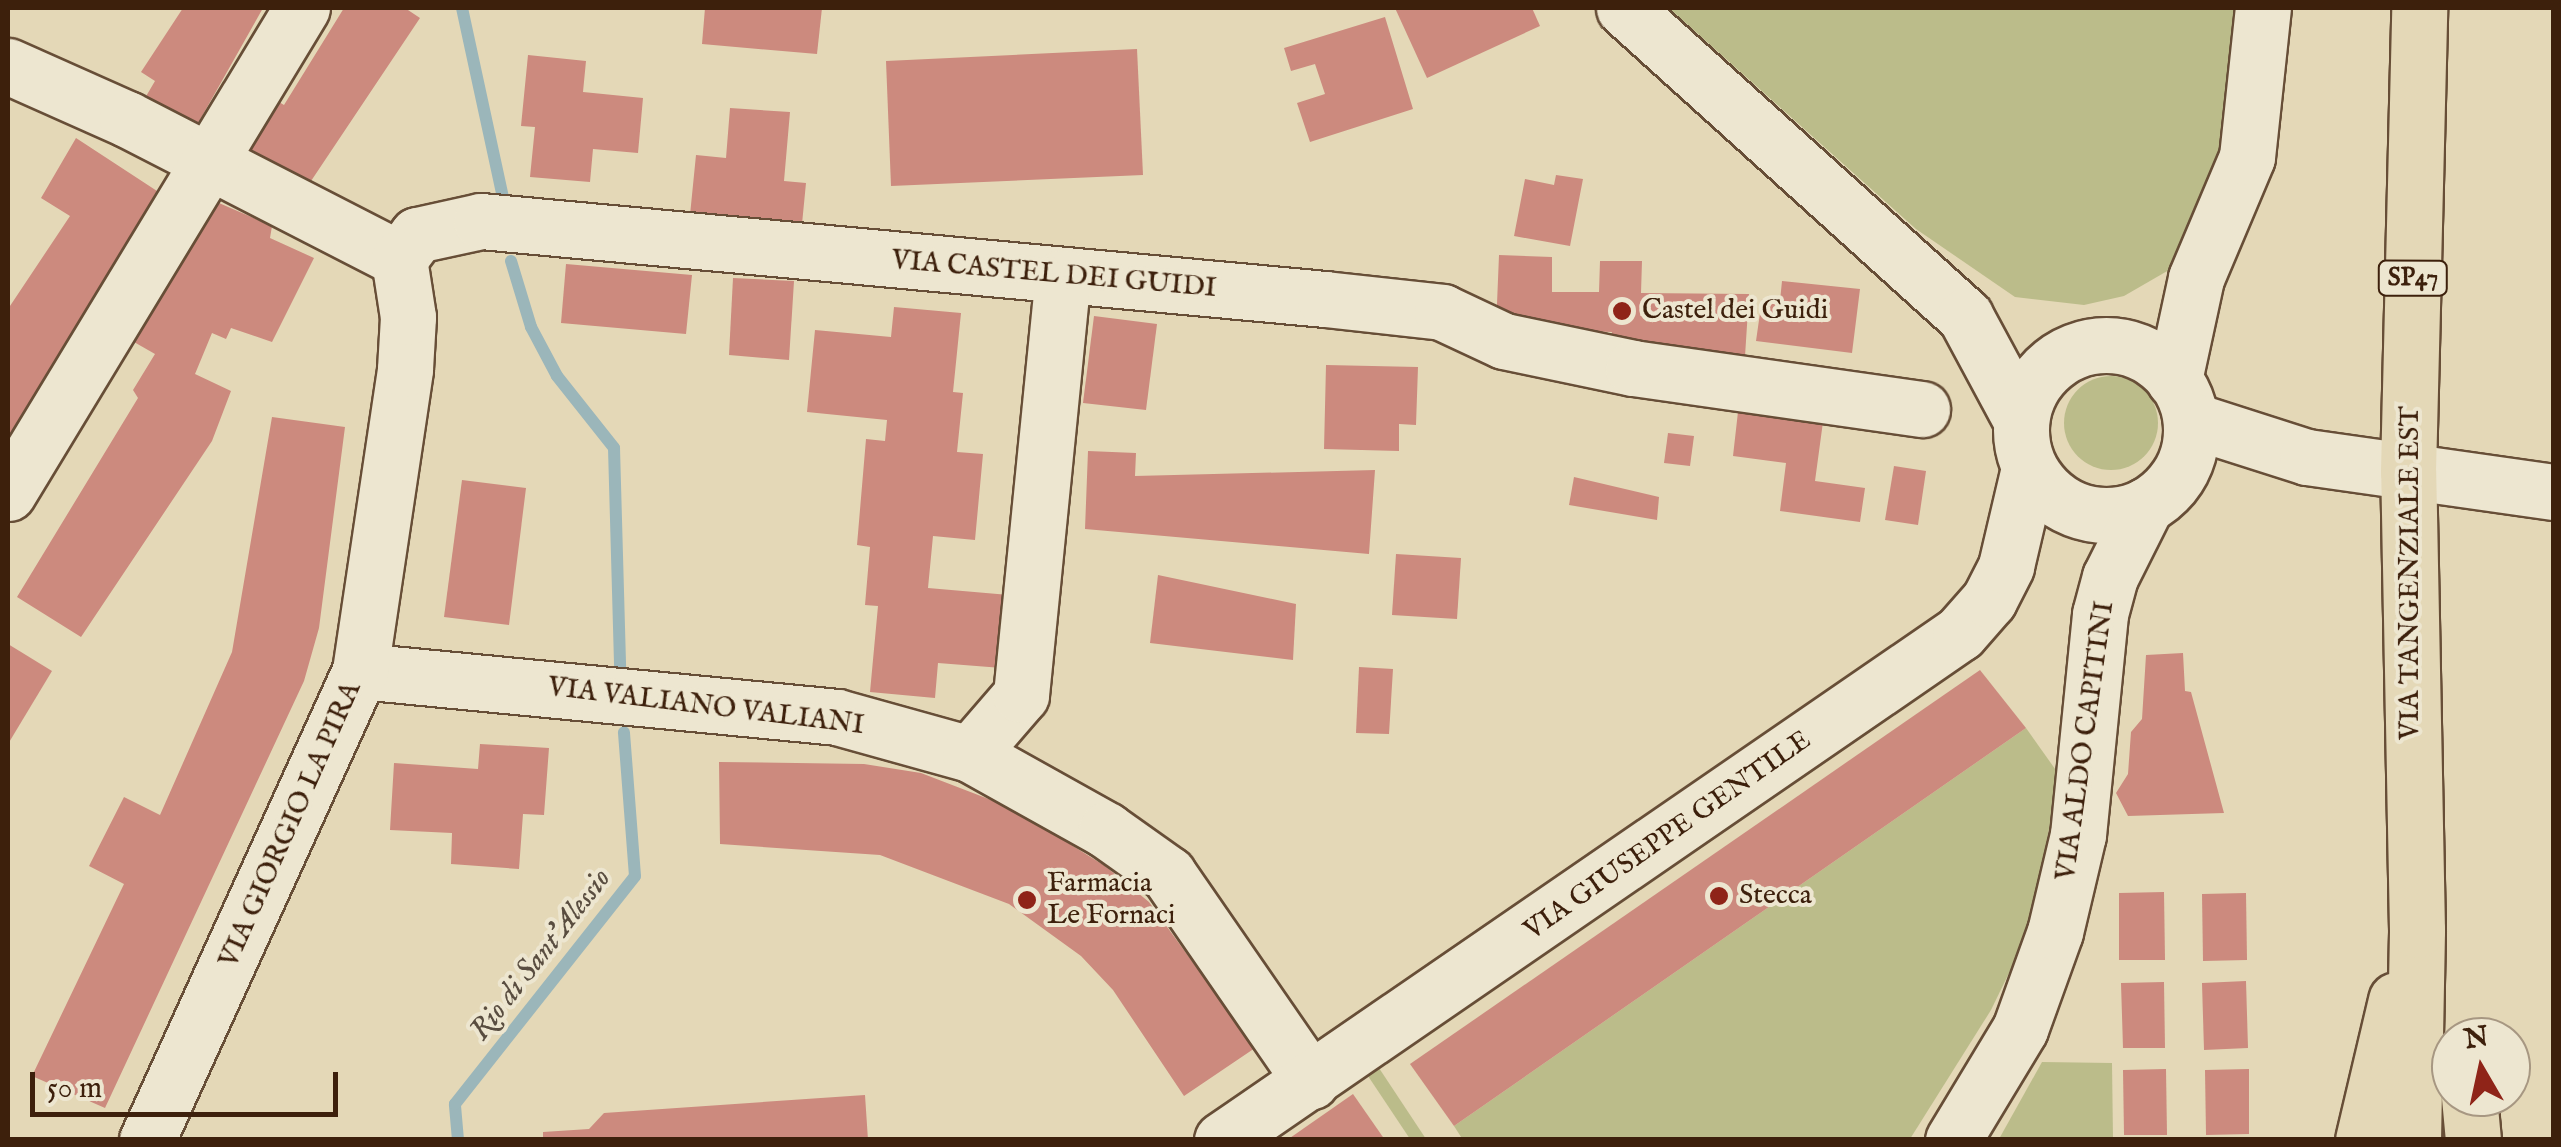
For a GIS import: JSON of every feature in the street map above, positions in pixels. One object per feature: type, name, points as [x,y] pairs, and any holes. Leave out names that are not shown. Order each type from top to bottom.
[{"type":"main road","name":"VIA TANGENZIALE EST","points":[[2413,1140],[2417,930],[2408,471],[2419,8]]},
{"type":"main road","points":[[2417,930],[2445,1017]]},
{"type":"main road","points":[[2363,1140],[2370,1089],[2417,930]]},
{"type":"street","points":[[8,493],[302,8]]},
{"type":"street","points":[[2160,494],[2188,454],[2182,400],[2196,278],[2246,157],[2263,8]]},
{"type":"street","points":[[1635,20],[1965,316],[2052,496],[2073,509],[2110,515],[2160,494],[2307,457]]},
{"type":"street","points":[[8,66],[127,119],[399,259]]},
{"type":"street","name":"VIA CASTEL DEI GUIDI","points":[[399,259],[417,235],[480,221],[1428,310],[1504,340],[1595,360],[1922,408]]},
{"type":"street","name":"VIA GIORGIO LA PIRA","points":[[146,1140],[360,671],[406,368],[408,317],[399,259]]},
{"type":"street","points":[[970,754],[1021,695],[1063,277]]},
{"type":"street","points":[[2025,444],[2032,387],[2196,278]]},
{"type":"street","points":[[1965,316],[2086,350],[2140,352],[2182,400],[2307,457],[2554,492]]},
{"type":"street","name":"VIA GIUSEPPE GENTILE","points":[[1222,1140],[1960,633],[1981,612],[2006,566],[2025,444]]},
{"type":"street","name":"VIA ALDO CAPITINI","points":[[1954,1140],[2020,1029],[2055,932],[2078,835],[2100,614],[2117,561],[2160,494]]},
{"type":"street","name":"VIA VALIANO VALIANI","points":[[360,671],[838,716],[970,754],[1106,830],[1168,874],[1312,1081]]},
{"type":"green space","points":[[1669,8],[2240,8],[2227,137],[2205,214],[2169,270],[2124,296],[2084,305],[2015,297],[1916,229]]},
{"type":"green space","points":[[2111,376],[2129,380],[2144,390],[2154,405],[2158,423],[2154,441],[2144,456],[2129,466],[2111,470],[2093,466],[2078,456],[2068,441],[2064,423],[2068,405],[2078,390],[2093,380]]},
{"type":"green space","points":[[2026,728],[2060,776],[2027,936],[1991,1010],[1910,1139],[1463,1140],[1454,1126]]},
{"type":"green space","points":[[1375,1062],[1426,1139],[1410,1139],[1364,1070]]},
{"type":"green space","points":[[2042,1062],[2112,1063],[2113,1139],[1999,1139]]},
{"type":"building","points":[[183,8],[263,8],[188,141],[138,110],[155,81],[141,72]]},
{"type":"building","points":[[344,8],[405,8],[420,18],[303,193],[242,155],[274,99],[284,105]]},
{"type":"building","points":[[705,8],[822,8],[817,54],[702,44]]},
{"type":"building","points":[[1395,8],[1532,8],[1540,26],[1427,78]]},
{"type":"building","points":[[1385,17],[1413,109],[1310,142],[1297,103],[1325,94],[1315,64],[1291,71],[1284,48]]},
{"type":"building","points":[[1137,49],[1143,175],[891,186],[886,61]]},
{"type":"building","points":[[528,55],[586,61],[583,92],[643,98],[638,153],[593,149],[590,182],[530,177],[535,127],[521,126]]},
{"type":"building","points":[[730,108],[790,112],[784,181],[806,183],[802,224],[690,215],[696,155],[726,158]]},
{"type":"building","points":[[76,138],[157,191],[8,443],[8,309],[70,216],[41,198]]},
{"type":"building","points":[[1556,175],[1583,179],[1570,246],[1514,236],[1525,179],[1554,185]]},
{"type":"building","points":[[219,203],[272,226],[270,238],[314,258],[272,342],[231,328],[226,339],[212,333],[195,374],[231,391],[212,441],[81,637],[17,597],[138,398],[133,390],[155,354],[134,342]]},
{"type":"building","name":"Castel dei Guidi","points":[[1499,255],[1552,257],[1552,292],[1599,292],[1600,261],[1642,261],[1641,293],[1749,294],[1744,372],[1610,354],[1612,332],[1496,328]]},
{"type":"building","points":[[566,264],[692,275],[686,334],[561,323]]},
{"type":"building","points":[[733,278],[794,281],[789,360],[729,355]]},
{"type":"building","points":[[1782,281],[1860,289],[1852,353],[1756,341],[1762,299],[1780,301]]},
{"type":"building","points":[[894,307],[961,313],[953,392],[963,393],[957,452],[983,454],[975,540],[933,536],[928,588],[1009,595],[1002,668],[938,663],[935,698],[870,692],[878,606],[865,605],[870,547],[857,545],[866,439],[885,441],[887,420],[807,412],[815,330],[891,337]]},
{"type":"building","points":[[1094,316],[1157,324],[1146,410],[1083,403]]},
{"type":"building","points":[[1326,365],[1418,367],[1416,425],[1399,424],[1399,451],[1324,449]]},
{"type":"building","points":[[1740,394],[1825,407],[1815,481],[1865,488],[1860,522],[1780,511],[1786,463],[1733,456]]},
{"type":"building","points":[[272,417],[345,427],[319,628],[304,681],[105,1108],[32,1076],[124,884],[89,866],[124,797],[160,815],[232,652]]},
{"type":"building","points":[[1668,433],[1694,436],[1690,466],[1664,463]]},
{"type":"building","points":[[1088,451],[1136,453],[1135,476],[1375,470],[1369,554],[1085,529]]},
{"type":"building","points":[[1894,466],[1926,471],[1918,525],[1885,520]]},
{"type":"building","points":[[1574,477],[1659,497],[1657,520],[1569,505]]},
{"type":"building","points":[[462,480],[526,488],[509,625],[444,617]]},
{"type":"building","points":[[1396,554],[1461,558],[1457,619],[1392,615]]},
{"type":"building","points":[[1158,575],[1296,604],[1293,660],[1150,643]]},
{"type":"building","points":[[8,644],[52,671],[8,744]]},
{"type":"building","points":[[2183,653],[2185,691],[2191,692],[2224,813],[2128,816],[2116,793],[2128,774],[2131,732],[2142,719],[2146,655]]},
{"type":"building","points":[[1359,667],[1393,669],[1389,734],[1356,733]]},
{"type":"building","name":"Stecca","points":[[1980,670],[2026,728],[1454,1126],[1410,1064]]},
{"type":"building","points":[[480,744],[549,748],[544,815],[523,814],[519,869],[451,864],[452,833],[390,830],[394,763],[478,769]]},
{"type":"building","points":[[719,762],[864,764],[921,773],[1012,808],[1105,866],[1149,902],[1255,1048],[1184,1096],[1113,990],[1081,956],[1009,904],[880,855],[720,844]]},
{"type":"building","points":[[2164,892],[2165,960],[2119,960],[2119,893]]},
{"type":"building","points":[[2246,893],[2247,960],[2203,961],[2202,894]]},
{"type":"building","points":[[2246,981],[2248,1048],[2204,1050],[2202,983]]},
{"type":"building","points":[[2164,982],[2165,1048],[2123,1048],[2121,983]]},
{"type":"building","points":[[2166,1069],[2167,1135],[2124,1135],[2123,1070]]},
{"type":"building","points":[[2249,1069],[2249,1134],[2206,1135],[2205,1070]]},
{"type":"building","points":[[1353,1094],[1385,1140],[1287,1140]]},
{"type":"building","points":[[865,1095],[868,1140],[543,1140],[543,1132],[589,1129],[604,1113]]},
{"type":"waterway","name":"Rio di Sant'Alessio","points":[[462,8],[505,207]]},
{"type":"waterway","name":"Rio di Sant'Alessio","points":[[511,261],[531,327],[557,376],[614,448],[620,666]]},
{"type":"waterway","name":"Rio di Sant'Alessio","points":[[458,1140],[455,1104],[635,876],[624,732]]},
{"type":"place","name":"Castel dei Guidi","points":[[1622,311]]},
{"type":"place","name":"Stecca","points":[[1719,896]]},
{"type":"place","name":"Farmacia Le Fornaci","points":[[1027,900]]}]
